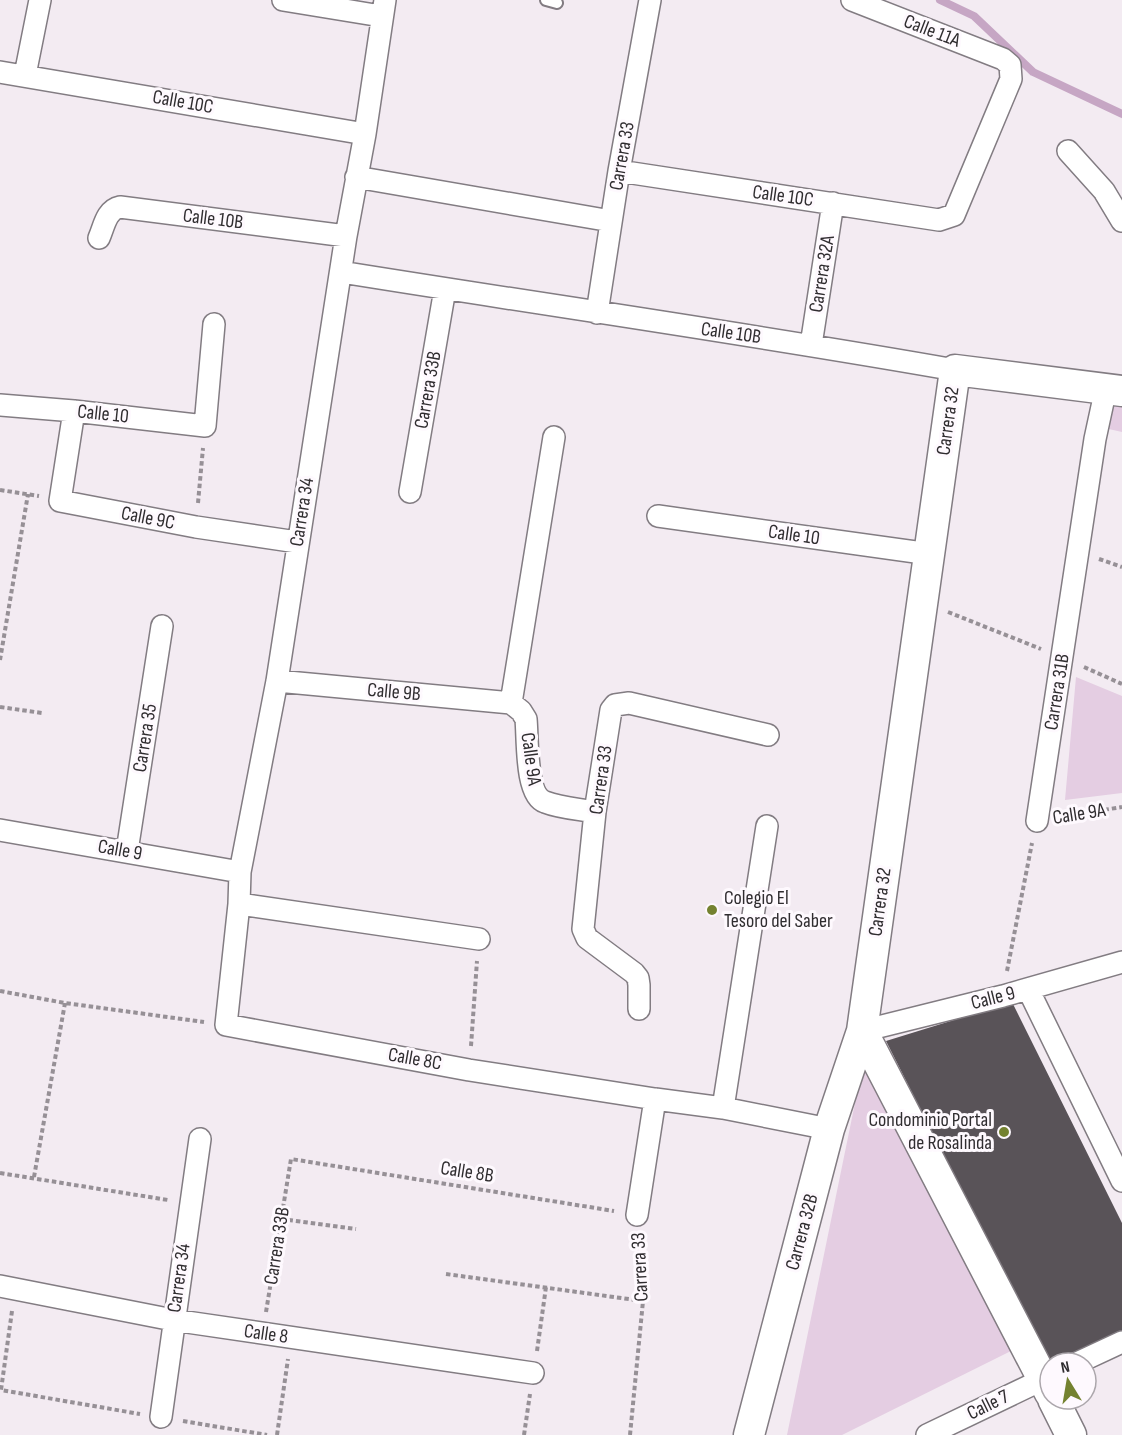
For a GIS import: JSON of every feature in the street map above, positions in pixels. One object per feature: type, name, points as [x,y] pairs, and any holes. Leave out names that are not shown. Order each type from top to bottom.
[{"type":"street","points":[[25,75],[40,0]]},
{"type":"street","points":[[283,0],[383,8]]},
{"type":"street","name":"Carrera 33","points":[[597,314],[619,171],[650,0]]},
{"type":"street","name":"Calle 11A","points":[[852,0],[1003,59],[1010,65],[1011,80],[959,206],[954,215],[948,218]]},
{"type":"street","name":"Carrera 34","points":[[226,1024],[239,904],[240,872],[277,681],[346,236],[366,134],[383,8]]},
{"type":"street","name":"Calle 10C","points":[[0,72],[366,134]]},
{"type":"street","points":[[1068,151],[1104,191],[1122,221]]},
{"type":"street","name":"Calle 10C","points":[[619,171],[939,220],[948,218]]},
{"type":"street","points":[[356,177],[611,221]]},
{"type":"street","name":"Carrera 32A","points":[[811,345],[833,203]]},
{"type":"street","name":"Calle 10B","points":[[99,238],[108,214],[114,208],[120,207],[346,236]]},
{"type":"street","name":"Calle 10B","points":[[341,272],[597,314],[811,345],[955,370],[1114,390]]},
{"type":"street","name":"Carrera 33B","points":[[410,492],[445,289]]},
{"type":"street","points":[[205,426],[214,324]]},
{"type":"street","name":"Carrera 32","points":[[862,1030],[955,370]]},
{"type":"street","name":"Carrera 31B","points":[[1036,821],[1095,439],[1114,390]]},
{"type":"street","name":"Calle 10","points":[[0,405],[205,426]]},
{"type":"street","points":[[60,501],[74,411]]},
{"type":"street","points":[[511,703],[554,437]]},
{"type":"street","name":"Calle 9C","points":[[60,501],[196,528],[297,542]]},
{"type":"street","name":"Calle 10","points":[[658,516],[930,554]]},
{"type":"street","name":"Carrera 35","points":[[127,850],[162,626]]},
{"type":"street","name":"Calle 9B","points":[[277,681],[511,703]]},
{"type":"street","name":"Calle 9A","points":[[511,703],[521,711],[526,719],[531,785],[536,795],[543,802],[596,812]]},
{"type":"street","name":"Carrera 33","points":[[639,1009],[638,978],[587,938],[583,929],[596,812],[611,710],[615,705],[629,704],[768,735]]},
{"type":"street","points":[[723,1108],[767,826]]},
{"type":"street","name":"Calle 9","points":[[0,830],[127,850],[240,872]]},
{"type":"street","points":[[239,904],[478,939]]},
{"type":"street","name":"Calle 9","points":[[862,1030],[1003,996],[1122,962]]},
{"type":"street","points":[[1028,989],[1122,1181]]},
{"type":"street","name":"Calle 8C","points":[[226,1024],[469,1070],[723,1108],[829,1129]]},
{"type":"street","points":[[862,1030],[1038,1366]]},
{"type":"street","name":"Carrera 32B","points":[[749,1435],[829,1129],[862,1030]]},
{"type":"street","name":"Carrera 33","points":[[637,1215],[655,1099]]},
{"type":"street","name":"Carrera 34","points":[[161,1417],[200,1139]]},
{"type":"street","name":"Calle 8","points":[[8,1288],[173,1320],[533,1373]]},
{"type":"street","points":[[1098,1353],[1122,1342]]},
{"type":"street","name":"Calle 7","points":[[927,1435],[1038,1391]]},
{"type":"street","points":[[1060,1411],[1071,1435]]},
{"type":"path","points":[[196,528],[205,426]]},
{"type":"path","points":[[0,490],[60,501]]},
{"type":"path","points":[[0,660],[28,494]]},
{"type":"path","points":[[922,602],[1122,684]]},
{"type":"path","points":[[0,707],[42,713]]},
{"type":"path","name":"Calle 9A","points":[[1036,821],[1122,807]]},
{"type":"path","points":[[1003,996],[1036,821]]},
{"type":"path","points":[[469,1070],[478,939]]},
{"type":"path","points":[[0,991],[65,1003],[226,1024]]},
{"type":"path","points":[[34,1178],[65,1003]]},
{"type":"path","name":"Calle 8B","points":[[291,1159],[637,1215]]},
{"type":"path","name":"Carrera 33B","points":[[263,1333],[291,1159]]},
{"type":"path","points":[[0,1173],[190,1204]]},
{"type":"path","name":"Carrera 33","points":[[630,1435],[643,1300],[637,1215]]},
{"type":"path","points":[[281,1219],[356,1229]]},
{"type":"path","points":[[446,1274],[643,1300]]},
{"type":"path","points":[[8,1288],[1,1390],[267,1435]]},
{"type":"path","points":[[277,1435],[291,1337]]},
{"type":"shaded area","points":[[1109,393],[1122,396],[1122,432],[1100,427]]},
{"type":"shaded area","points":[[1076,677],[1122,696],[1122,793],[1065,800]]},
{"type":"shaded area","points":[[863,1064],[1011,1351],[842,1435],[787,1435]]},
{"type":"building","name":"Condominio Portal de Rosalinda","points":[[1012,1002],[1122,1223],[1122,1342],[1098,1353],[1098,1351],[1042,1351],[886,1041]]},
{"type":"waterway","points":[[940,0],[974,16],[1033,72],[1122,114]]},
{"type":"place","name":"Colegio El Tesoro del Saber","points":[[712,910]]},
{"type":"place","name":"Condominio Portal de Rosalinda","points":[[1004,1132]]}]
